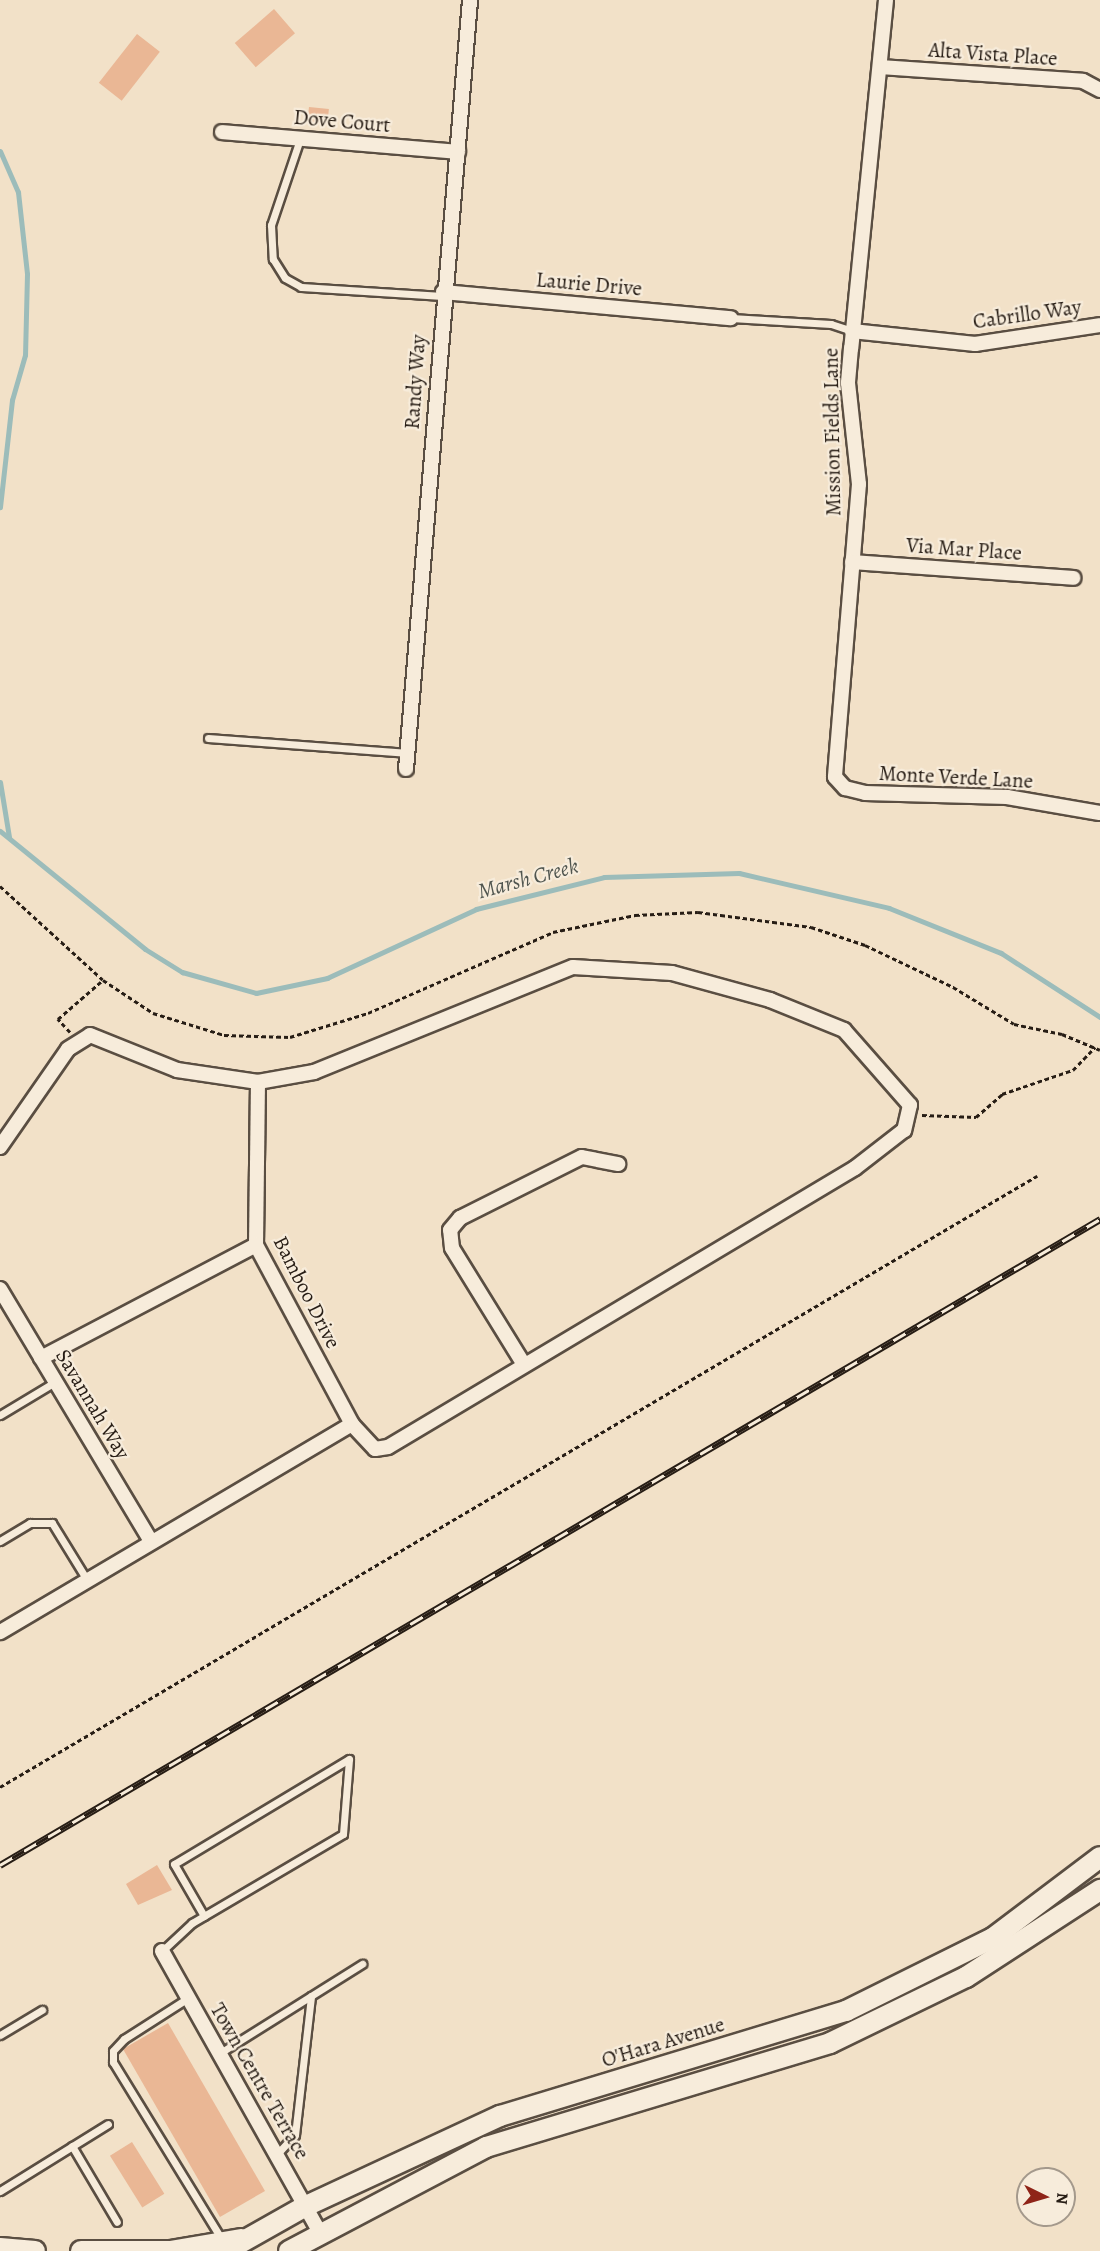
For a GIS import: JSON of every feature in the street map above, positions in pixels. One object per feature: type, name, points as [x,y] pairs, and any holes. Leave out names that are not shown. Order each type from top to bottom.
[{"type":"street","name":"Randy Way","points":[[406,769],[443,294],[458,152],[470,0]]},
{"type":"street","name":"Mission Fields Lane","points":[[845,788],[835,777],[834,763],[859,484],[848,383],[886,0]]},
{"type":"street","name":"Alta Vista Place","points":[[880,67],[1083,81],[1100,90]]},
{"type":"street","name":"Dove Court","points":[[222,132],[458,152]]},
{"type":"street","name":"Laurie Drive","points":[[443,294],[731,318]]},
{"type":"street","name":"Cabrillo Way","points":[[852,331],[975,344],[1100,325]]},
{"type":"street","name":"Via Mar Place","points":[[852,562],[1073,578]]},
{"type":"street","name":"Monte Verde Lane","points":[[845,788],[1007,797],[1100,813]]},
{"type":"street","points":[[0,1147],[68,1049],[90,1035],[177,1070],[258,1082],[314,1072],[573,967],[672,973],[770,1000],[844,1030],[910,1105],[904,1130],[855,1168],[523,1363],[452,1248],[450,1230],[460,1218],[582,1157],[618,1164]]},
{"type":"street","name":"Bamboo Drive","points":[[258,1082],[256,1245],[352,1424],[375,1449],[388,1447],[523,1363]]},
{"type":"street","points":[[41,1358],[256,1245]]},
{"type":"street","name":"Savannah Way","points":[[0,1289],[151,1541]]},
{"type":"street","points":[[0,1632],[352,1424]]},
{"type":"street","name":"O'Hara Avenue","points":[[225,2247],[249,2238],[306,2206],[500,2116],[846,2011],[993,1938],[1100,1857]]},
{"type":"street","points":[[289,2251],[320,2232],[486,2147],[830,2043],[966,1977],[1100,1890]]},
{"type":"street","name":"Town Centre Terrace","points":[[162,1952],[320,2232]]},
{"type":"street","points":[[81,2251],[170,2251],[225,2247]]},
{"type":"street","points":[[0,2248],[35,2251]]},
{"type":"lane","points":[[300,139],[271,225],[273,260],[285,278],[301,286],[443,294]]},
{"type":"lane","points":[[731,318],[831,324],[852,331]]},
{"type":"lane","points":[[208,738],[408,753]]},
{"type":"lane","points":[[0,1415],[55,1382]]},
{"type":"lane","points":[[0,1541],[30,1523],[52,1523],[87,1580]]},
{"type":"lane","points":[[162,1952],[204,1916],[344,1834],[349,1759],[174,1864],[204,1916]]},
{"type":"lane","points":[[220,2053],[362,1964]]},
{"type":"lane","points":[[277,2154],[295,2135],[311,1996]]},
{"type":"lane","points":[[188,1998],[124,2039],[113,2051],[113,2062],[225,2247]]},
{"type":"lane","points":[[0,2035],[42,2010]]},
{"type":"lane","points":[[0,2191],[108,2124]]},
{"type":"lane","points":[[72,2146],[117,2222]]},
{"type":"path","points":[[79,1042],[58,1019],[103,980]]},
{"type":"path","points":[[908,1114],[976,1117],[1002,1094],[1073,1070],[1095,1047]]},
{"type":"path","points":[[0,1787],[1037,1176]]},
{"type":"building","points":[[274,9],[295,33],[256,67],[235,43]]},
{"type":"building","points":[[137,34],[160,52],[122,101],[99,83]]},
{"type":"building","points":[[309,107],[329,109],[327,125],[307,123]]},
{"type":"building","points":[[157,1865],[172,1890],[138,1905],[126,1884]]},
{"type":"building","points":[[168,2023],[265,2191],[220,2217],[123,2049]]},
{"type":"building","points":[[132,2142],[164,2194],[142,2208],[110,2156]]},
{"type":"waterway","points":[[0,151],[18,192],[27,274],[25,355],[12,400],[0,507]]},
{"type":"waterway","points":[[0,782],[9,837]]},
{"type":"waterway","name":"Marsh Creek","points":[[0,831],[145,949],[182,972],[256,993],[327,978],[476,909],[604,877],[739,873],[889,908],[1001,953],[1100,1017]]},
{"type":"railway","points":[[0,1865],[1100,1219]]}]
